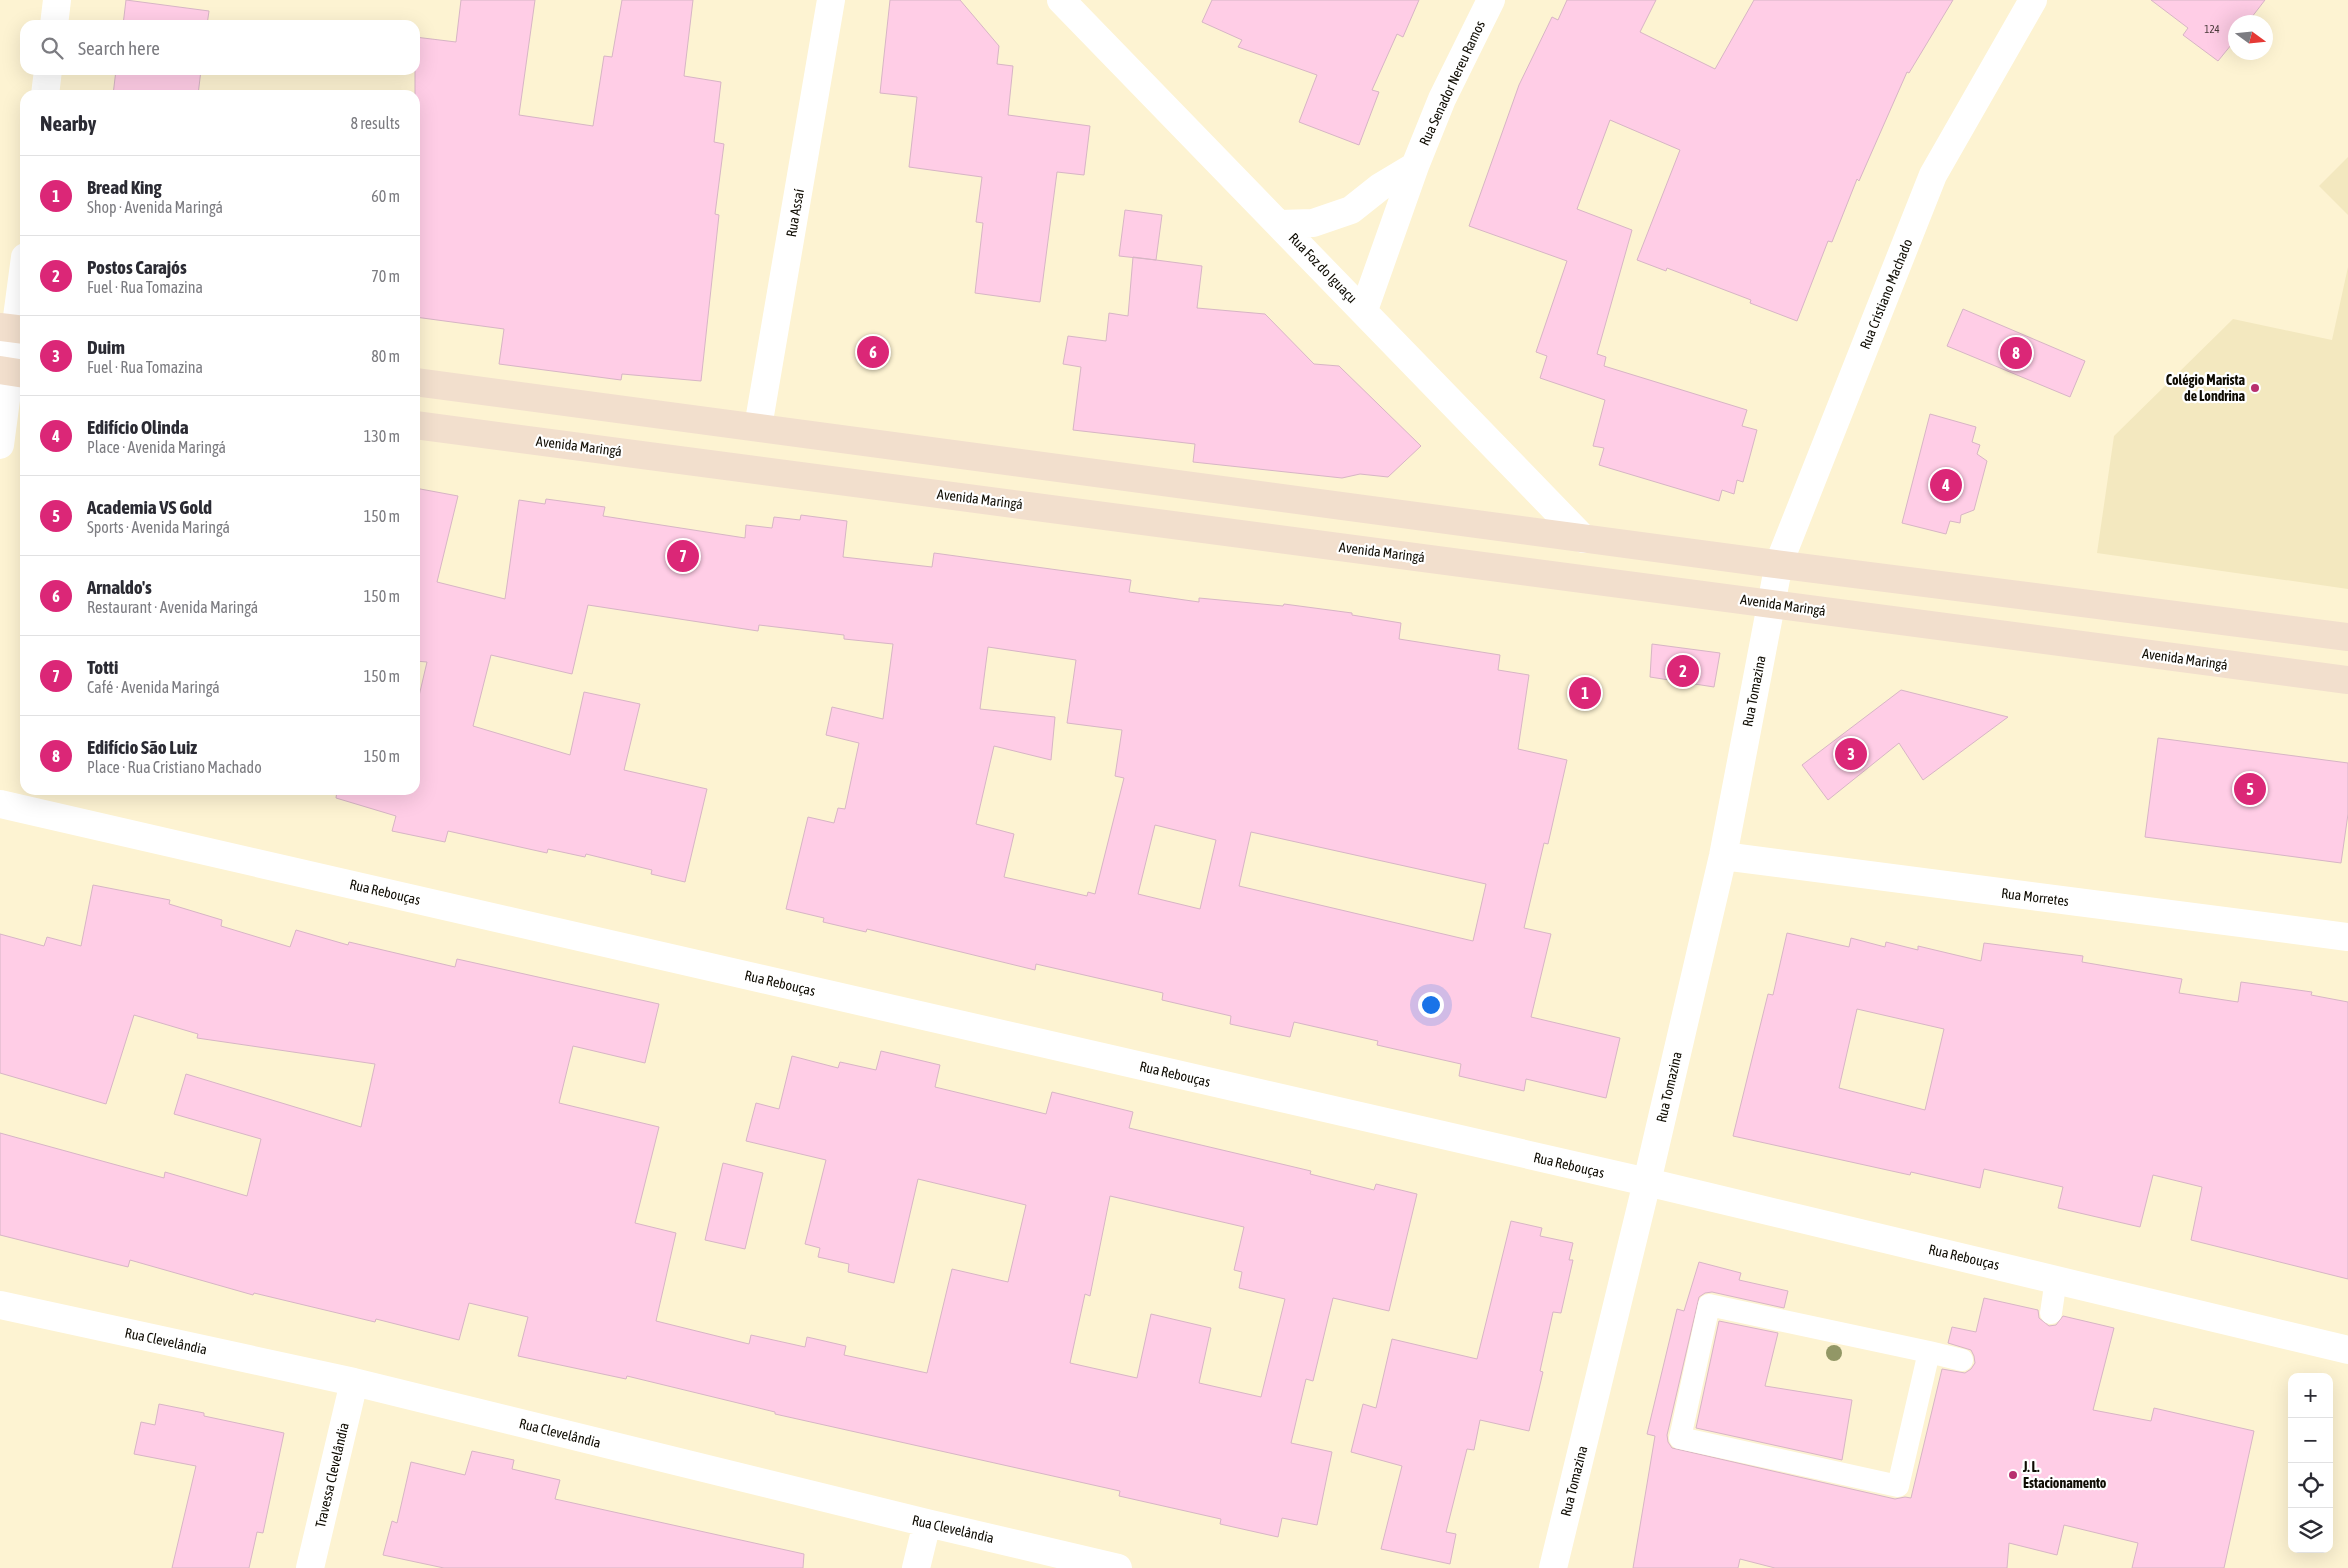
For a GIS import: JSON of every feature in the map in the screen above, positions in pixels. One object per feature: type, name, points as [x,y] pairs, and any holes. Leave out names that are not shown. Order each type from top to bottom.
[{"type":"main road","points":[[420,383],[1584,539],[2348,637]]},
{"type":"main road","name":"Avenida Maringá","points":[[420,426],[2348,680]]},
{"type":"street","points":[[55,20],[57,0]]},
{"type":"street","name":"Rua Assaí","points":[[758,427],[831,0]]},
{"type":"street","name":"Rua Foz do Iguaçu","points":[[1061,0],[1364,310],[1584,539]]},
{"type":"street","name":"Rua Senador Nereu Ramos","points":[[1364,310],[1415,166],[1442,99],[1491,0]]},
{"type":"street","name":"Rua Cristiano Machado","points":[[1771,604],[1779,564],[1933,175],[2033,0]]},
{"type":"street","points":[[46,90],[47,75]]},
{"type":"street","points":[[1280,224],[1313,223],[1351,210],[1380,187],[1415,166]]},
{"type":"street","points":[[0,445],[12,372],[14,329],[20,290]]},
{"type":"street","name":"Rua Tomazina","points":[[1553,1568],[1647,1182],[1723,856],[1771,604]]},
{"type":"street","name":"Rua Rebouças","points":[[0,804],[1647,1182],[2348,1350]]},
{"type":"street","name":"Rua Morretes","points":[[1723,856],[2348,937]]},
{"type":"street","name":"Rua Clevelândia","points":[[0,1306],[354,1382],[927,1524],[1118,1568]]},
{"type":"street","name":"Travessa Clevelândia","points":[[310,1568],[354,1382]]},
{"type":"street","points":[[916,1568],[927,1524]]},
{"type":"lane","points":[[2052,1313],[2056,1279]]},
{"type":"lane","points":[[1929,1352],[1898,1486],[1680,1438],[1709,1305],[1929,1352],[1962,1360]]},
{"type":"shaded area","points":[[2348,157],[2348,215],[2319,186]]},
{"type":"shaded area","name":"Colégio Marista de Londrina","points":[[2348,267],[2348,589],[2097,553],[2114,436],[2233,319],[2332,340]]},
{"type":"building","points":[[126,0],[209,11],[208,20],[124,20]]},
{"type":"building","points":[[461,0],[535,0],[519,115],[593,126],[604,56],[612,57],[622,0],[693,0],[684,76],[721,82],[714,142],[724,144],[715,214],[719,215],[701,381],[622,374],[621,380],[499,364],[504,329],[420,318],[420,90],[415,90],[415,75],[420,75],[420,38],[456,42]]},
{"type":"building","points":[[890,0],[960,0],[999,46],[997,64],[1013,66],[1008,115],[1090,126],[1084,175],[1057,172],[1040,302],[975,293],[983,223],[976,222],[982,177],[909,167],[917,97],[880,93]]},
{"type":"building","points":[[1212,0],[1419,0],[1403,37],[1397,34],[1372,90],[1379,92],[1359,145],[1299,122],[1317,75],[1238,47],[1242,40],[1202,22]]},
{"type":"building","points":[[1567,0],[1656,0],[1640,32],[1715,69],[1754,0],[1953,0],[1909,73],[1907,72],[1859,181],[1857,179],[1832,242],[1828,241],[1797,321],[1750,303],[1751,300],[1667,268],[1666,271],[1637,260],[1680,150],[1610,120],[1577,209],[1632,230],[1597,354],[1606,357],[1604,366],[1747,410],[1742,426],[1757,430],[1743,482],[1737,480],[1734,494],[1722,490],[1719,501],[1599,465],[1604,448],[1593,446],[1605,400],[1540,378],[1547,356],[1536,352],[1567,261],[1469,226],[1519,85],[1552,17],[1558,20]]},
{"type":"building","points":[[2151,0],[2265,0],[2253,15],[2228,15],[2228,49],[2218,61],[2183,35],[2188,28]]},
{"type":"building","points":[[115,75],[200,75],[199,90],[114,90]]},
{"type":"building","points":[[1125,210],[1162,215],[1156,260],[1119,256]]},
{"type":"building","points":[[1133,257],[1202,266],[1197,308],[1265,314],[1314,364],[1339,366],[1421,446],[1388,477],[1360,474],[1342,478],[1193,462],[1195,444],[1073,430],[1081,367],[1063,364],[1068,336],[1106,341],[1109,313],[1128,316]]},
{"type":"building","points":[[1963,309],[2085,361],[2070,397],[1947,346]]},
{"type":"building","points":[[1930,414],[1976,427],[1972,442],[1980,445],[1977,454],[1987,461],[1974,510],[1961,515],[1960,523],[1950,521],[1946,534],[1902,523]]},
{"type":"building","points":[[420,489],[458,496],[437,582],[505,599],[519,500],[545,504],[546,499],[605,507],[603,516],[745,538],[746,525],[772,528],[774,517],[800,520],[801,515],[847,521],[843,557],[932,567],[934,553],[1131,580],[1129,592],[1199,602],[1199,598],[1283,606],[1284,604],[1352,613],[1352,615],[1401,623],[1399,639],[1500,655],[1498,670],[1529,675],[1518,749],[1567,760],[1548,844],[1544,843],[1524,928],[1551,934],[1531,1017],[1620,1038],[1606,1098],[1526,1079],[1524,1091],[1459,1076],[1461,1064],[1377,1045],[1378,1041],[1294,1022],[1290,1037],[1230,1024],[1231,1016],[1162,1000],[1163,993],[1036,964],[1035,970],[867,929],[866,932],[823,922],[824,918],[786,909],[808,817],[834,823],[838,808],[845,809],[859,743],[826,735],[832,707],[883,719],[893,644],[844,639],[844,635],[759,625],[758,631],[588,605],[572,674],[491,655],[473,726],[570,755],[584,692],[640,704],[624,770],[707,789],[685,882],[651,874],[652,870],[586,854],[585,857],[548,849],[547,853],[448,831],[445,842],[392,831],[396,816],[336,798],[336,795],[420,795],[420,692],[427,662],[420,661]],"holes":[[[988,647],[1076,660],[1067,723],[1122,730],[1115,776],[1124,778],[1095,894],[1088,892],[1087,896],[1004,877],[1014,834],[976,824],[994,746],[1051,760],[1055,717],[980,709]],[[1155,825],[1216,840],[1200,909],[1138,894]],[[1251,832],[1486,884],[1473,941],[1239,886]]]},
{"type":"building","points":[[1652,644],[1720,653],[1714,687],[1650,677]]},
{"type":"building","points":[[1901,690],[2008,717],[1923,780],[1899,743],[1828,800],[1802,765]]},
{"type":"building","points":[[2158,738],[2348,763],[2348,814],[2341,863],[2145,837]]},
{"type":"building","points":[[93,885],[170,900],[169,904],[222,920],[221,926],[290,947],[296,930],[348,945],[349,942],[455,967],[457,959],[659,1004],[645,1063],[573,1046],[559,1103],[659,1127],[635,1223],[676,1233],[656,1321],[749,1344],[751,1335],[805,1347],[807,1337],[846,1346],[844,1355],[927,1373],[952,1269],[1008,1282],[1026,1205],[918,1179],[894,1283],[848,1272],[849,1264],[818,1257],[820,1248],[805,1244],[826,1160],[746,1141],[756,1103],[779,1109],[792,1056],[838,1068],[840,1062],[876,1070],[881,1051],[940,1065],[935,1087],[1046,1114],[1052,1092],[1133,1112],[1129,1128],[1311,1171],[1310,1174],[1374,1190],[1376,1184],[1417,1194],[1389,1311],[1333,1298],[1313,1381],[1306,1379],[1291,1443],[1332,1452],[1317,1525],[1282,1518],[1278,1537],[1220,1524],[1221,1519],[1119,1496],[1120,1491],[775,1414],[775,1412],[627,1376],[626,1379],[518,1356],[528,1317],[469,1303],[459,1340],[376,1319],[375,1322],[254,1293],[253,1295],[130,1260],[128,1267],[0,1235],[0,1133],[164,1178],[165,1172],[247,1196],[261,1139],[174,1114],[186,1074],[361,1127],[375,1064],[197,1038],[198,1034],[134,1015],[106,1104],[0,1073],[0,934],[44,946],[47,937],[81,946]],"holes":[[[1110,1196],[1244,1227],[1234,1270],[1242,1272],[1239,1288],[1285,1299],[1261,1397],[1199,1383],[1211,1328],[1151,1314],[1137,1378],[1070,1363],[1085,1294],[1090,1296]]]},
{"type":"building","points":[[1787,933],[1849,947],[1851,938],[1885,947],[1886,942],[1918,950],[1918,946],[1981,961],[1984,943],[2083,956],[2082,962],[2182,979],[2179,993],[2238,1002],[2241,982],[2312,992],[2311,995],[2348,1002],[2348,1279],[2191,1240],[2202,1187],[2153,1175],[2140,1227],[2058,1208],[2063,1187],[1984,1169],[1980,1188],[1911,1172],[1910,1175],[1733,1136],[1768,994],[1773,995]],"holes":[[[1857,1009],[1944,1029],[1925,1110],[1839,1088]]]},
{"type":"building","points":[[723,1163],[763,1173],[745,1249],[705,1240]]},
{"type":"building","points":[[1511,1221],[1542,1228],[1540,1236],[1573,1243],[1569,1260],[1573,1260],[1561,1313],[1553,1312],[1540,1371],[1543,1372],[1529,1431],[1480,1420],[1474,1450],[1467,1449],[1446,1532],[1456,1534],[1450,1564],[1381,1549],[1402,1466],[1351,1452],[1363,1404],[1376,1408],[1392,1339],[1477,1359]]},
{"type":"building","points":[[1699,1262],[1741,1273],[1739,1280],[1788,1291],[1784,1308],[1712,1292],[1705,1293],[1699,1297],[1667,1435],[1668,1442],[1672,1448],[1895,1499],[1911,1498],[1942,1369],[1965,1373],[1975,1363],[1971,1350],[1948,1343],[1952,1327],[1976,1332],[1984,1298],[2038,1310],[2039,1318],[2049,1326],[2056,1325],[2063,1316],[2114,1328],[2093,1410],[2151,1421],[2154,1408],[2254,1431],[2224,1568],[2132,1568],[2138,1543],[2064,1525],[2057,1555],[2009,1543],[2007,1568],[1775,1568],[1740,1559],[1738,1568],[1633,1568],[1655,1436],[1647,1434],[1677,1309],[1684,1311]]},
{"type":"building","points":[[1719,1321],[1778,1333],[1765,1386],[1852,1400],[1842,1460],[1696,1428]]},
{"type":"building","points":[[159,1404],[204,1413],[204,1416],[284,1433],[263,1533],[257,1532],[249,1568],[172,1568],[196,1466],[134,1454],[141,1422],[155,1425]]},
{"type":"building","points":[[472,1451],[514,1460],[512,1469],[560,1480],[555,1499],[804,1554],[803,1568],[444,1568],[383,1555],[392,1521],[397,1523],[411,1462],[465,1475]]},
{"type":"place","name":"Arnaldo's","points":[[873,352]]},
{"type":"place","name":"Edifício São Luiz","points":[[2016,353]]},
{"type":"place","name":"Colégio Marista de Londrina","points":[[2255,388]]},
{"type":"place","name":"Edifício Olinda","points":[[1946,485]]},
{"type":"place","name":"Totti","points":[[683,556]]},
{"type":"place","name":"Postos Carajós","points":[[1683,671]]},
{"type":"place","name":"Bread King","points":[[1585,693]]},
{"type":"place","name":"Duim","points":[[1851,754]]},
{"type":"place","name":"Academia VS Gold","points":[[2250,789]]},
{"type":"place","name":"J. L. Estacionamento","points":[[2013,1475]]}]
